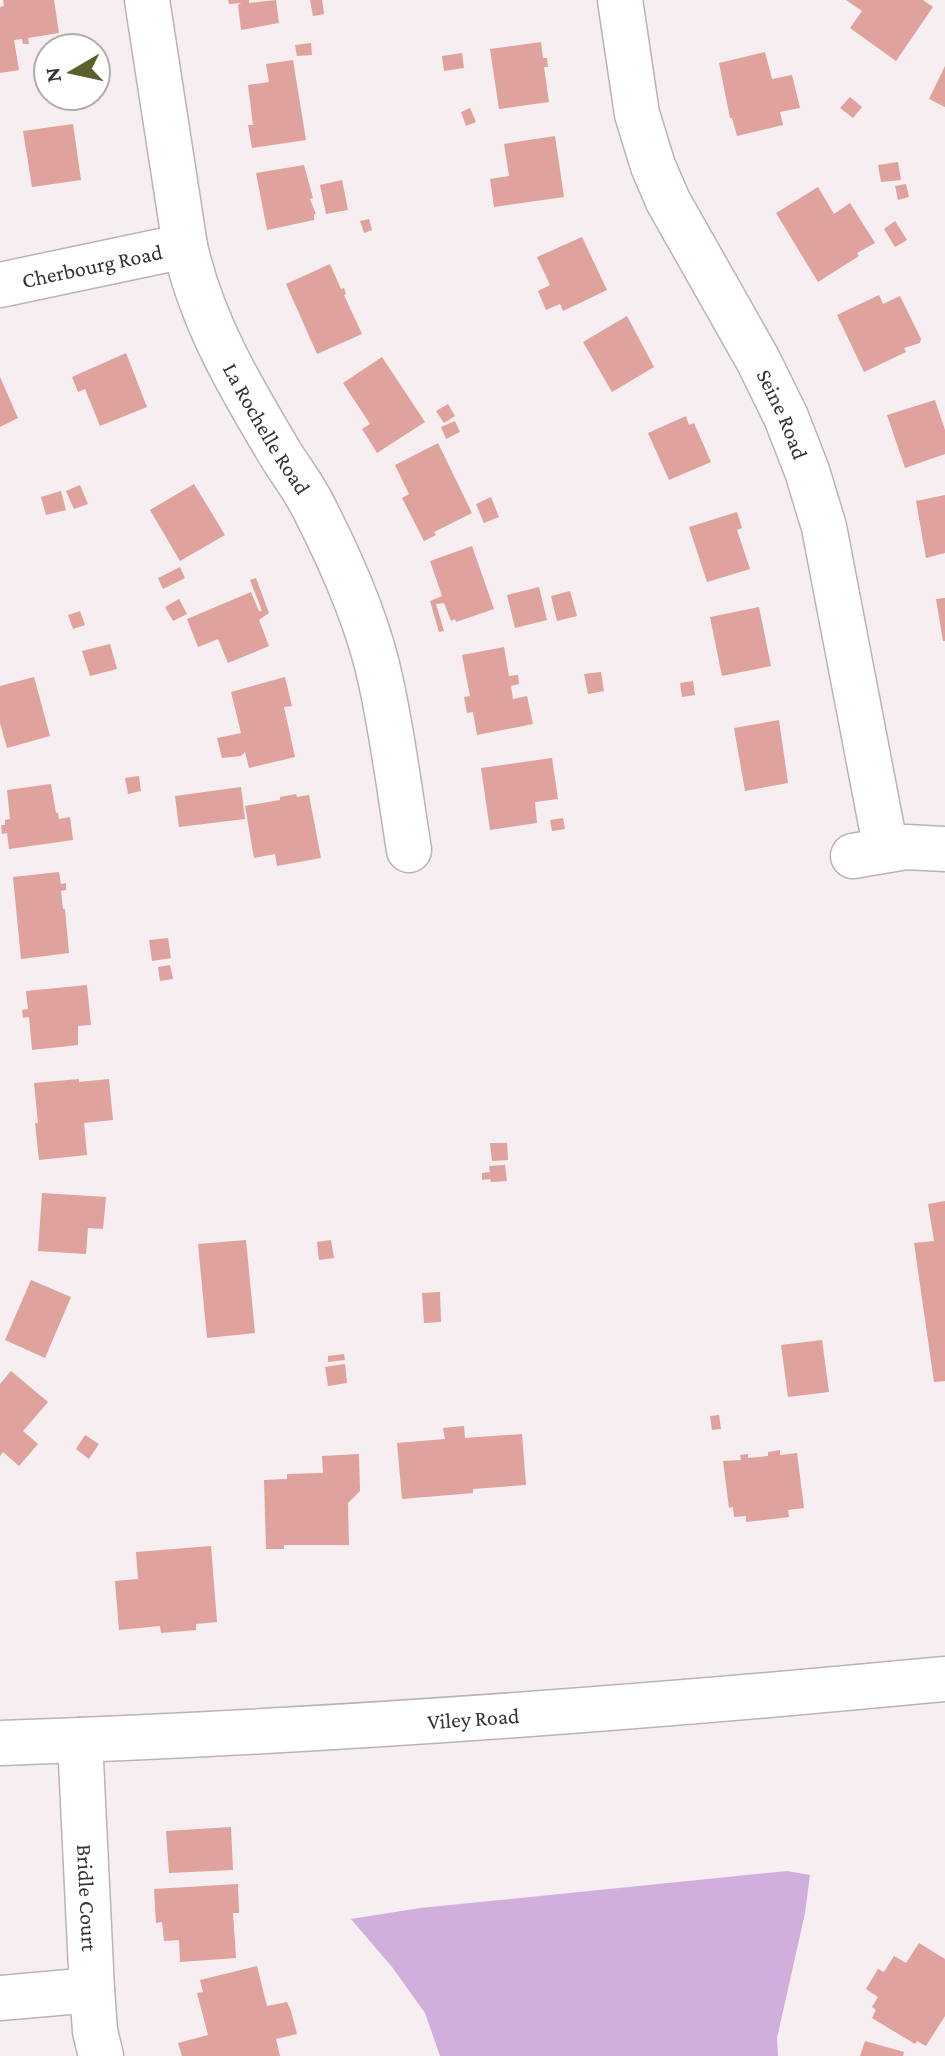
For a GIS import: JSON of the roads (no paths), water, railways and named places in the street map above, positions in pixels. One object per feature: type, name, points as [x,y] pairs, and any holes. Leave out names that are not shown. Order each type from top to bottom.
[{"type":"street","name":"La Rochelle Road","points":[[147,0],[185,246],[194,285],[209,327],[314,507],[335,550],[381,680],[409,850]]},
{"type":"street","name":"Seine Road","points":[[620,0],[637,114],[653,166],[668,201],[758,360],[786,417],[812,485],[824,527],[869,853],[906,847],[945,849]]},
{"type":"street","name":"Cherbourg Road","points":[[0,285],[185,246]]},
{"type":"street","name":"Viley Road","points":[[0,1743],[148,1739],[449,1721],[945,1679]]},
{"type":"street","name":"Bridle Court","points":[[80,1740],[92,1990],[95,2031],[101,2056]]},
{"type":"street","points":[[0,1998],[92,1990]]}]
